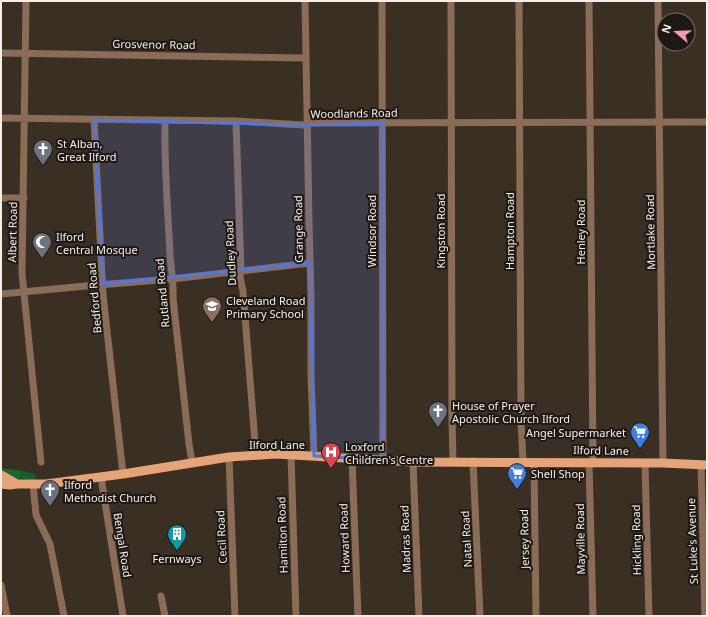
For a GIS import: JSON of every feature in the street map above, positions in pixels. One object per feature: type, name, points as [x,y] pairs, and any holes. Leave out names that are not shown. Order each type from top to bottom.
[{"type":"main road","name":"Ilford Lane","points":[[1,484],[33,484],[101,477],[229,457],[290,454],[413,462],[523,461],[704,465]]},
{"type":"main road","name":"Ilford Lane","points":[[1,475],[17,484]]},
{"type":"street","name":"Albert Road","points":[[26,1],[22,273],[41,462]]},
{"type":"street","name":"Grange Road","points":[[305,1],[314,456]]},
{"type":"street","name":"Windsor Road","points":[[382,1],[383,460]]},
{"type":"street","name":"Kingston Road","points":[[451,1],[453,461]]},
{"type":"street","name":"Hampton Road","points":[[520,1],[521,422],[523,461]]},
{"type":"street","name":"Henley Road","points":[[589,1],[591,462]]},
{"type":"street","name":"Mortlake Road","points":[[658,1],[663,463]]},
{"type":"street","name":"Grosvenor Road","points":[[1,53],[306,58]]},
{"type":"street","name":"Woodlands Road","points":[[1,118],[236,122],[301,125],[308,123],[707,122]]},
{"type":"street","name":"Bedford Road","points":[[94,120],[103,284],[123,474]]},
{"type":"street","name":"Rutland Road","points":[[165,121],[172,279],[192,462]]},
{"type":"street","name":"Dudley Road","points":[[236,122],[240,277],[243,291],[256,455]]},
{"type":"street","points":[[1,198],[24,198]]},
{"type":"street","points":[[1,294],[172,279],[310,263]]},
{"type":"street","name":"Hamilton Road","points":[[290,454],[296,616]]},
{"type":"street","name":"Cecil Road","points":[[229,457],[235,616]]},
{"type":"street","name":"Howard Road","points":[[352,459],[358,616]]},
{"type":"street","name":"Madras Road","points":[[413,462],[419,616]]},
{"type":"street","name":"Natal Road","points":[[473,462],[480,616]]},
{"type":"street","name":"Jersey Road","points":[[534,462],[536,616]]},
{"type":"street","name":"Mayville Road","points":[[591,462],[593,616]]},
{"type":"street","name":"Hickling Road","points":[[646,463],[649,616]]},
{"type":"street","name":"St Luke's Avenue","points":[[704,465],[705,616]]},
{"type":"street","name":"Bengal Road","points":[[101,477],[123,616]]},
{"type":"street","points":[[33,484],[36,515],[50,544],[64,616]]},
{"type":"street","points":[[1,585],[7,616]]},
{"type":"street","points":[[161,596],[165,616]]},
{"type":"highlighted area","points":[[94,120],[304,125],[383,123],[383,460],[314,456],[310,263],[103,284]]},
{"type":"green space","points":[[1,468],[22,471],[20,479],[1,471]]},
{"type":"green space","points":[[22,471],[35,474],[36,480],[20,479]]},
{"type":"place","name":"St Alban, Great Ilford","points":[[43,166]]},
{"type":"place","name":"Ilford Central Mosque","points":[[42,259]]},
{"type":"place","name":"Cleveland Road Primary School","points":[[212,323]]},
{"type":"place","name":"House of Prayer Apostolic Church Ilford","points":[[438,428]]},
{"type":"place","name":"Angel Supermarket","points":[[640,449]]},
{"type":"place","name":"Loxford Children's Centre","points":[[331,469]]},
{"type":"place","name":"Shell Shop","points":[[517,490]]},
{"type":"place","name":"Ilford Methodist Church","points":[[50,507]]},
{"type":"place","name":"Fernways","points":[[177,551]]}]
